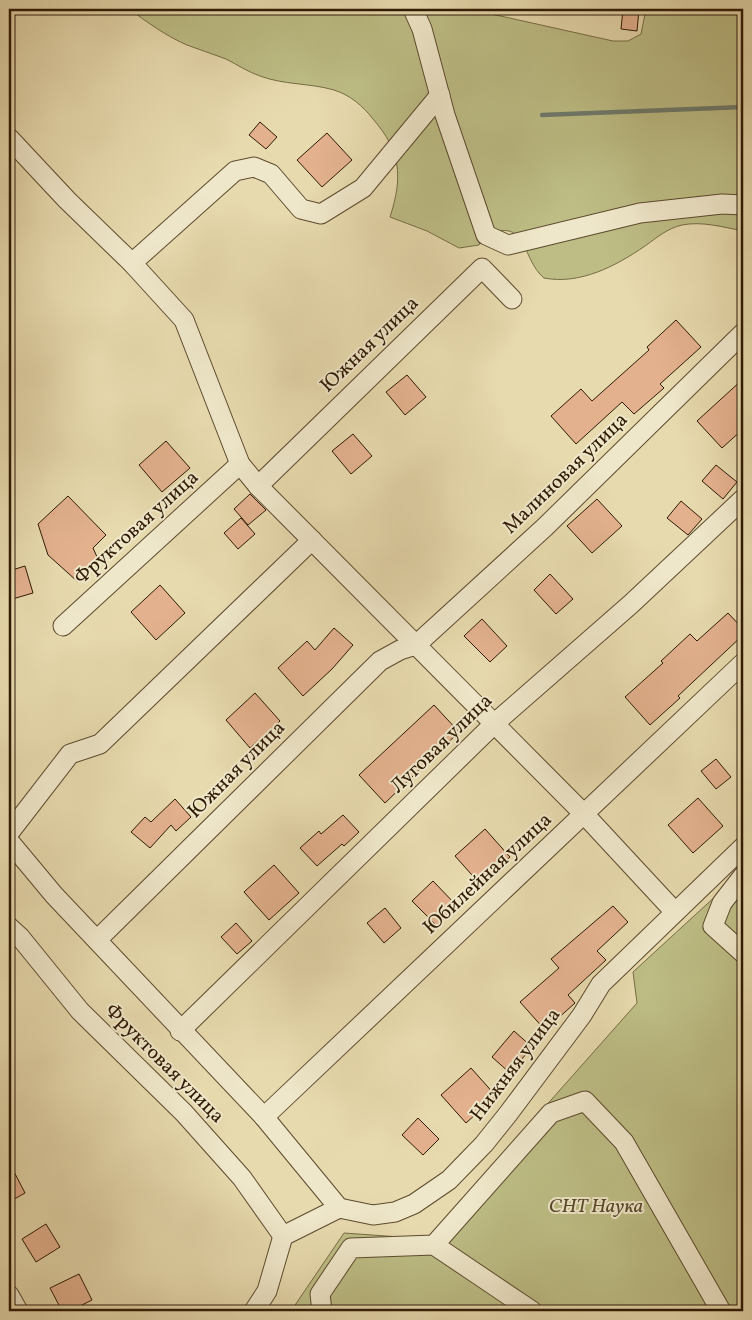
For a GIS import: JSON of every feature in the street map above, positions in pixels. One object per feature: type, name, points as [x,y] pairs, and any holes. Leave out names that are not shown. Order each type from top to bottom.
[{"type":"street","points":[[413,9],[422,29],[440,95],[486,235],[508,245],[640,213],[722,204],[743,205]]},
{"type":"street","points":[[132,262],[235,171],[254,167],[271,174],[301,209],[320,214],[363,188],[440,95]]},
{"type":"street","points":[[9,138],[67,200],[132,262],[184,320],[240,464],[258,486],[495,723],[584,814],[674,911]]},
{"type":"street","name":"Южная улица","points":[[258,486],[482,268],[512,299]]},
{"type":"street","name":"Малиновая улица","points":[[416,645],[545,527],[743,332]]},
{"type":"street","name":"Фруктовая улица","points":[[63,626],[240,464]]},
{"type":"street","name":"Луговая улица","points":[[180,1031],[495,723],[632,604],[743,498]]},
{"type":"street","points":[[9,833],[70,754],[100,744],[312,540]]},
{"type":"street","name":"Южная улица","points":[[97,940],[380,662],[400,650],[416,645]]},
{"type":"street","name":"Юбилейная улица","points":[[264,1117],[743,663]]},
{"type":"street","points":[[9,841],[54,894],[180,1031],[264,1117],[339,1208],[283,1236],[267,1291],[254,1311]]},
{"type":"street","name":"Нижняя улица","points":[[339,1208],[373,1215],[395,1212],[414,1204],[449,1180],[484,1144],[508,1114],[582,1015],[601,984],[743,846]]},
{"type":"street","points":[[743,876],[722,903],[713,926],[743,953]]},
{"type":"street","name":"Фруктовая улица","points":[[9,927],[20,937],[80,1012],[184,1113],[242,1178],[283,1236]]},
{"type":"street","points":[[434,1245],[551,1113],[585,1101],[624,1142],[721,1311]]},
{"type":"street","points":[[322,1311],[320,1294],[350,1248],[434,1245],[532,1311]]},
{"type":"street","points":[[9,1295],[18,1311]]},
{"type":"green space","points":[[129,9],[469,9],[613,41],[628,41],[641,34],[646,9],[743,9],[743,231],[705,224],[677,226],[610,267],[571,279],[544,278],[536,270],[522,241],[508,231],[497,231],[482,237],[479,245],[459,248],[427,231],[390,217],[398,177],[394,154],[382,131],[356,101],[334,90],[278,81],[256,74],[226,59],[179,41]]},
{"type":"green space","name":"СНТ Наука","points":[[743,871],[743,1311],[291,1311],[344,1233],[428,1239],[637,1003],[633,972]]},
{"type":"building","points":[[623,9],[639,9],[637,31],[621,29]]},
{"type":"building","points":[[260,122],[277,137],[266,149],[249,135]]},
{"type":"building","points":[[327,133],[352,160],[322,187],[297,160]]},
{"type":"building","points":[[676,320],[701,347],[660,384],[664,388],[634,414],[622,402],[576,444],[551,416],[581,389],[592,401],[649,350],[647,347]]},
{"type":"building","points":[[407,375],[426,397],[405,415],[386,392]]},
{"type":"building","points":[[743,379],[743,429],[722,448],[697,421]]},
{"type":"building","points":[[353,434],[372,456],[351,474],[332,451]]},
{"type":"building","points":[[166,441],[190,468],[162,492],[139,465]]},
{"type":"building","points":[[716,465],[737,482],[723,499],[702,481]]},
{"type":"building","points":[[250,494],[266,510],[248,525],[234,509]]},
{"type":"building","points":[[68,496],[106,535],[93,548],[98,559],[78,582],[48,555],[38,524]]},
{"type":"building","points":[[597,499],[622,526],[592,553],[567,526]]},
{"type":"building","points":[[681,501],[702,519],[688,535],[667,518]]},
{"type":"building","points":[[241,518],[255,534],[238,549],[224,533]]},
{"type":"building","points":[[25,566],[33,593],[9,600],[9,571]]},
{"type":"building","points":[[550,574],[573,599],[556,614],[534,590]]},
{"type":"building","points":[[160,585],[185,613],[156,640],[131,612]]},
{"type":"building","points":[[728,613],[743,629],[743,635],[650,725],[625,697],[663,663],[661,661],[690,634],[697,641]]},
{"type":"building","points":[[482,619],[507,646],[490,662],[464,636]]},
{"type":"building","points":[[334,628],[353,645],[332,669],[303,696],[278,668],[307,641],[315,650]]},
{"type":"building","points":[[255,693],[280,721],[250,748],[226,720]]},
{"type":"building","points":[[434,705],[459,732],[385,803],[359,775]]},
{"type":"building","points":[[716,759],[731,777],[716,789],[701,771]]},
{"type":"building","points":[[698,798],[723,826],[693,853],[668,825]]},
{"type":"building","points":[[175,799],[191,817],[176,831],[171,825],[150,848],[131,832],[145,817],[151,822]]},
{"type":"building","points":[[343,815],[359,832],[317,866],[300,848],[319,831],[321,834]]},
{"type":"building","points":[[485,829],[510,857],[480,884],[455,856]]},
{"type":"building","points":[[274,865],[299,893],[269,920],[244,892]]},
{"type":"building","points":[[433,881],[457,906],[437,926],[412,901]]},
{"type":"building","points":[[613,906],[628,922],[597,951],[606,960],[568,995],[575,1003],[545,1030],[520,1002],[559,968],[551,959]]},
{"type":"building","points":[[385,908],[401,928],[384,943],[367,923]]},
{"type":"building","points":[[236,923],[252,941],[237,954],[221,937]]},
{"type":"building","points":[[514,1031],[532,1047],[510,1073],[492,1057]]},
{"type":"building","points":[[471,1068],[496,1096],[466,1123],[441,1095]]},
{"type":"building","points":[[418,1118],[439,1139],[423,1155],[402,1135]]},
{"type":"building","points":[[9,1162],[25,1193],[9,1202]]},
{"type":"building","points":[[46,1224],[60,1247],[36,1262],[22,1239]]},
{"type":"building","points":[[79,1274],[92,1300],[70,1311],[62,1311],[50,1288]]},
{"type":"waterway","points":[[542,115],[743,107]]}]
